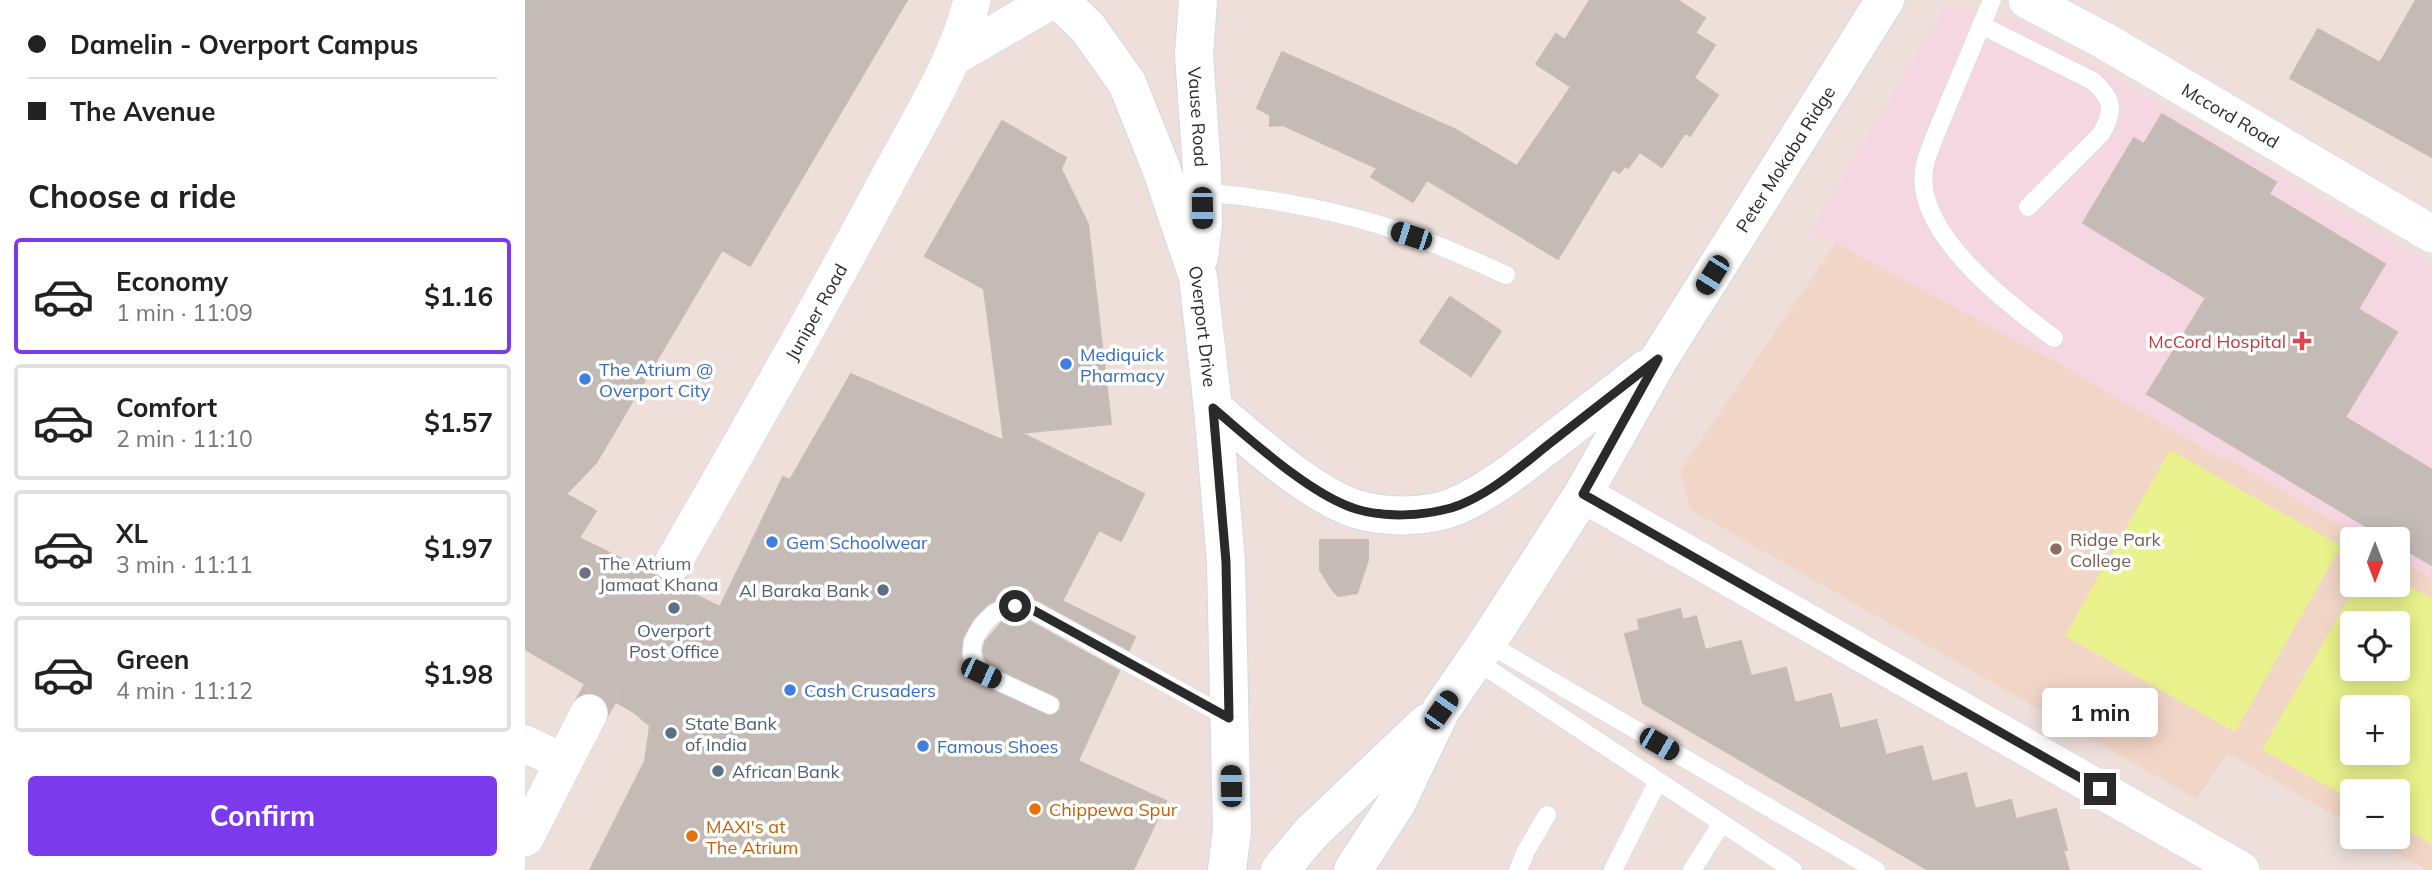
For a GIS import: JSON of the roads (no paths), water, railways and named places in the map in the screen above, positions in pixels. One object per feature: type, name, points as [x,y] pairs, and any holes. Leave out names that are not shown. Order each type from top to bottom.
[{"type":"main road","name":"Overport Drive","points":[[1059,0],[1088,28],[1127,83],[1161,168],[1198,277],[1213,408],[1226,562],[1231,865]]},
{"type":"main road","name":"Vause Road","points":[[1198,0],[1194,55],[1203,225],[1198,277]]},
{"type":"main road","name":"Peter Mokaba Ridge","points":[[1353,870],[1396,804],[1441,710],[1583,494],[1658,359],[1885,0]]},
{"type":"main road","points":[[1213,408],[1272,458],[1323,492],[1355,509],[1388,515],[1418,514],[1453,507],[1487,490],[1658,359]]},
{"type":"main road","name":"Peter Mokaba Ridge","points":[[1280,870],[1311,833],[1441,710]]},
{"type":"street","name":"Juniper Road","points":[[673,564],[849,253],[952,58],[972,0]]},
{"type":"street","points":[[952,58],[1052,0]]},
{"type":"street","name":"Mccord Road","points":[[2027,0],[2103,40],[2432,234]]},
{"type":"street","points":[[1583,494],[2241,870]]},
{"type":"street","points":[[525,838],[589,713]]},
{"type":"street","points":[[525,744],[564,762]]},
{"type":"lane","points":[[1992,0],[1923,171],[1928,207],[1943,234],[1971,268],[2005,302],[2053,338]]},
{"type":"lane","points":[[1981,26],[2093,81],[2106,93],[2110,108],[2108,122],[2101,134],[2028,207]]},
{"type":"lane","points":[[1202,192],[1260,197],[1312,207],[1431,242],[1506,275]]},
{"type":"lane","points":[[1050,705],[981,673],[975,666],[972,646],[987,620],[998,611],[1015,606],[1033,610],[1229,718]]},
{"type":"lane","points":[[1481,652],[1658,781],[1792,870]]},
{"type":"lane","points":[[1481,652],[1875,870]]},
{"type":"lane","points":[[1613,870],[1658,781]]},
{"type":"lane","points":[[1518,870],[1547,815]]},
{"type":"lane","points":[[1692,870],[1722,823]]},
{"type":"tunnel","points":[[589,713],[673,563]]},
{"type":"place","name":"McCord Hospital","points":[[2302,341]]},
{"type":"place","name":"Mediquick Pharmacy","points":[[1066,364]]},
{"type":"place","name":"The Atrium @ Overport City","points":[[585,379]]},
{"type":"place","name":"Gem Schoolwear","points":[[772,542]]},
{"type":"place","name":"Ridge Park College","points":[[2056,549]]},
{"type":"place","name":"The Atrium Jamaat Khana","points":[[585,573]]},
{"type":"place","name":"Al Baraka Bank","points":[[883,590]]},
{"type":"place","name":"Overport Post Office","points":[[674,608]]},
{"type":"place","name":"Cash Crusaders","points":[[790,690]]},
{"type":"place","name":"State Bank of India","points":[[671,733]]},
{"type":"place","name":"Famous Shoes","points":[[923,746]]},
{"type":"place","name":"African Bank","points":[[718,771]]},
{"type":"place","name":"Chippewa Spur","points":[[1035,809]]},
{"type":"place","name":"MAXI's at The Atrium","points":[[692,836]]}]
